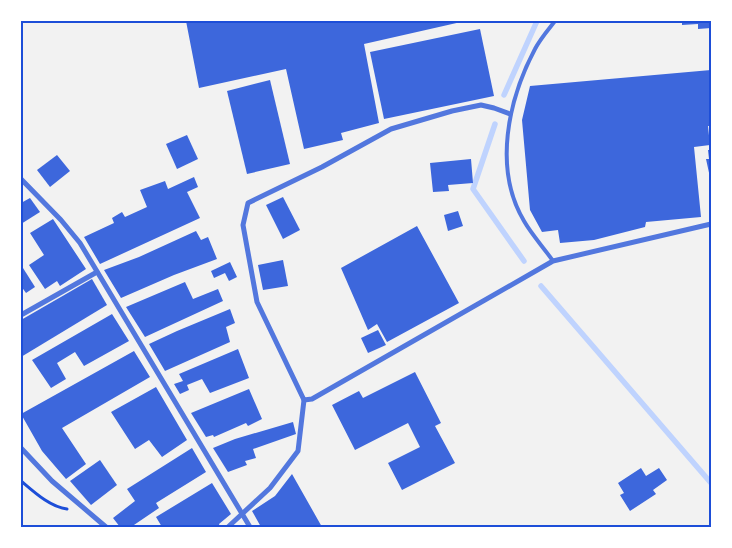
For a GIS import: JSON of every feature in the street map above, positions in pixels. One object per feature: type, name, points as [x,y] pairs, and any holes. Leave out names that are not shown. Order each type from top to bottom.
[{"type":"street","points":[[228,527],[270,488],[298,451],[304,400],[257,302],[243,225],[248,203],[322,167],[391,128],[481,105],[510,114]]},
{"type":"street","points":[[21,179],[61,220],[80,243],[250,527]]},
{"type":"street","points":[[304,400],[312,399],[554,262],[711,224]]},
{"type":"street","points":[[21,314],[96,272]]},
{"type":"street","points":[[21,448],[52,481],[106,527]]},
{"type":"lane","points":[[554,262],[524,221],[511,189],[506,153],[510,114],[526,68],[536,47],[555,21]]},
{"type":"path","points":[[21,481],[36,494],[59,508],[72,510],[81,505]]},
{"type":"building","points":[[186,21],[461,22],[364,44],[379,123],[341,133],[343,140],[304,149],[286,69],[199,88]]},
{"type":"building","points":[[682,21],[711,21],[711,28],[698,29],[698,24],[682,25]]},
{"type":"building","points":[[480,29],[494,96],[384,119],[370,52]]},
{"type":"building","points":[[711,70],[711,126],[708,126],[710,145],[694,147],[701,217],[646,222],[645,227],[594,240],[560,243],[558,230],[542,232],[530,210],[522,120],[530,86]]},
{"type":"building","points":[[270,80],[290,164],[247,174],[227,91]]},
{"type":"building","points":[[187,135],[198,159],[177,169],[166,144]]},
{"type":"building","points":[[708,150],[711,150],[711,182],[706,159],[709,159]]},
{"type":"building","points":[[57,155],[70,171],[50,187],[37,170]]},
{"type":"building","points":[[471,159],[473,183],[448,185],[449,191],[433,192],[430,163]]},
{"type":"building","points":[[194,177],[198,187],[187,192],[200,218],[100,264],[84,237],[114,223],[112,218],[122,212],[125,217],[147,207],[140,190],[165,181],[168,189]]},
{"type":"building","points":[[283,197],[300,230],[283,239],[266,205]]},
{"type":"building","points":[[30,198],[40,212],[21,224],[21,203]]},
{"type":"building","points":[[458,211],[463,226],[448,231],[444,215]]},
{"type":"building","points":[[53,219],[86,269],[60,286],[57,281],[45,289],[29,265],[44,255],[30,233]]},
{"type":"building","points":[[417,226],[459,303],[387,342],[377,324],[368,330],[341,268]]},
{"type":"building","points":[[196,231],[201,240],[208,237],[217,259],[121,298],[104,270],[139,257]]},
{"type":"building","points":[[283,260],[288,286],[263,290],[258,265]]},
{"type":"building","points":[[230,262],[237,277],[229,281],[225,273],[214,278],[211,271]]},
{"type":"building","points":[[23,268],[35,287],[26,293],[21,286],[21,269]]},
{"type":"building","points":[[92,279],[107,305],[21,357],[21,320]]},
{"type":"building","points":[[185,282],[193,299],[218,289],[223,301],[145,337],[126,307]]},
{"type":"building","points":[[230,309],[235,323],[226,327],[230,342],[165,371],[149,344]]},
{"type":"building","points":[[112,314],[129,341],[84,366],[75,352],[57,363],[66,379],[51,388],[32,360]]},
{"type":"building","points":[[378,330],[386,345],[368,353],[361,338]]},
{"type":"building","points":[[238,349],[249,378],[210,393],[202,379],[187,385],[189,390],[180,394],[174,384],[183,381],[179,374]]},
{"type":"building","points":[[134,351],[150,377],[62,428],[86,464],[66,479],[42,451],[21,414]]},
{"type":"building","points":[[415,372],[441,423],[435,426],[455,463],[402,490],[388,463],[420,447],[408,423],[355,450],[332,405],[359,391],[363,398]]},
{"type":"building","points":[[156,387],[187,440],[162,457],[149,440],[135,449],[111,412]]},
{"type":"building","points":[[249,389],[262,419],[248,426],[246,423],[214,437],[213,435],[206,437],[191,413]]},
{"type":"building","points":[[293,422],[296,434],[253,449],[256,458],[245,461],[247,465],[228,472],[213,448],[235,439]]},
{"type":"building","points":[[192,448],[206,472],[156,503],[159,508],[131,527],[120,527],[113,518],[135,501],[127,489]]},
{"type":"building","points":[[100,460],[117,485],[91,505],[70,481]]},
{"type":"building","points":[[641,468],[646,476],[659,468],[667,480],[653,490],[656,494],[630,511],[620,495],[624,493],[618,483]]},
{"type":"building","points":[[292,474],[322,527],[261,527],[252,511],[275,496]]},
{"type":"building","points":[[212,483],[231,514],[219,524],[220,527],[162,527],[156,517]]},
{"type":"waterway","points":[[504,95],[537,21]]},
{"type":"waterway","points":[[495,124],[473,189],[524,261]]},
{"type":"waterway","points":[[541,286],[711,483]]}]
